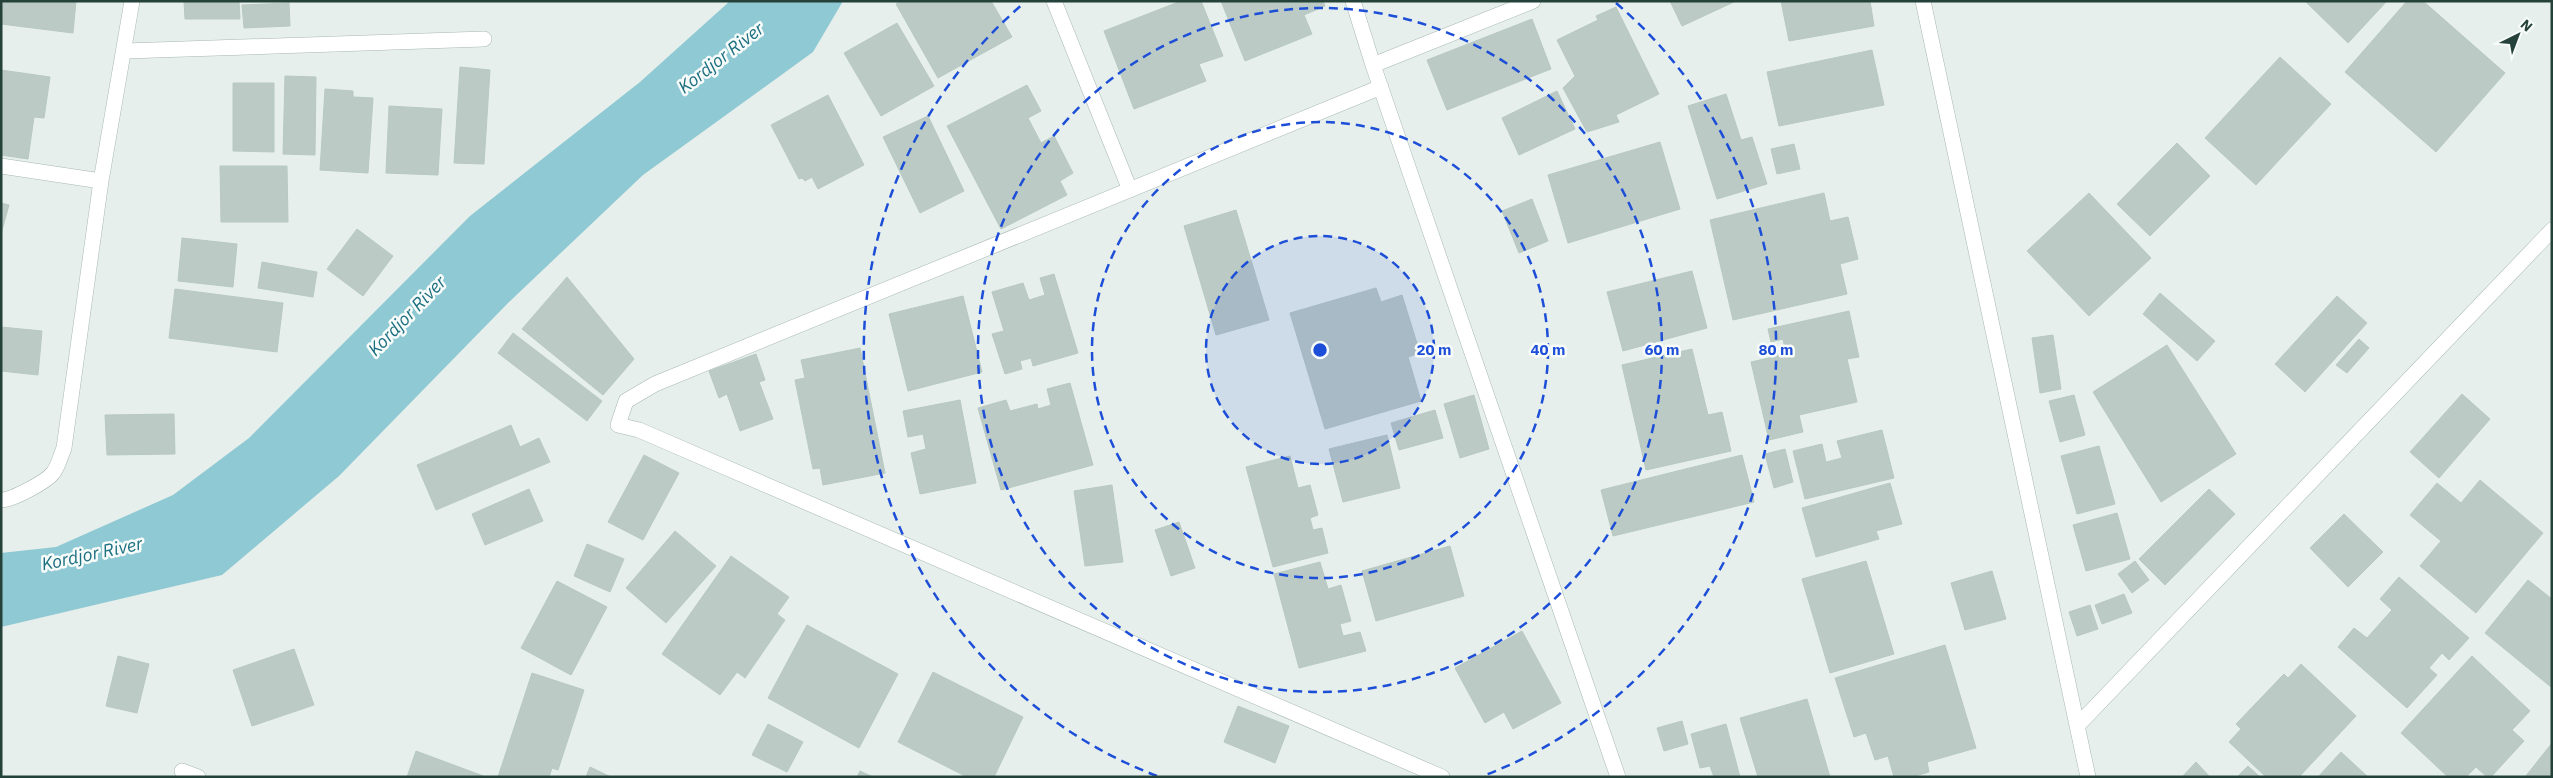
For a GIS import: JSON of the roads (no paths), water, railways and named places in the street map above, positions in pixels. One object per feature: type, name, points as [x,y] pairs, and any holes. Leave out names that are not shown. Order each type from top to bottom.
[{"type":"street","points":[[1,500],[7,500],[34,486],[53,473],[64,448],[101,181],[125,51],[132,1]]},
{"type":"street","points":[[1054,1],[1130,190]]},
{"type":"street","points":[[1353,1],[1373,66],[1618,777]]},
{"type":"street","points":[[1373,66],[1533,1]]},
{"type":"street","points":[[1925,2],[2088,777]]},
{"type":"street","points":[[125,51],[484,39]]},
{"type":"street","points":[[1381,87],[655,384],[626,401],[618,425],[648,434],[1442,777]]},
{"type":"street","points":[[1,166],[101,181]]},
{"type":"street","points":[[2078,725],[2552,230]]},
{"type":"street","points":[[182,771],[198,777]]},
{"type":"water","name":"Kordjor River","points":[[730,1],[843,1],[813,52],[643,175],[508,303],[339,476],[222,575],[1,627],[1,553],[56,547],[173,495],[249,438],[470,216],[640,82]]}]
